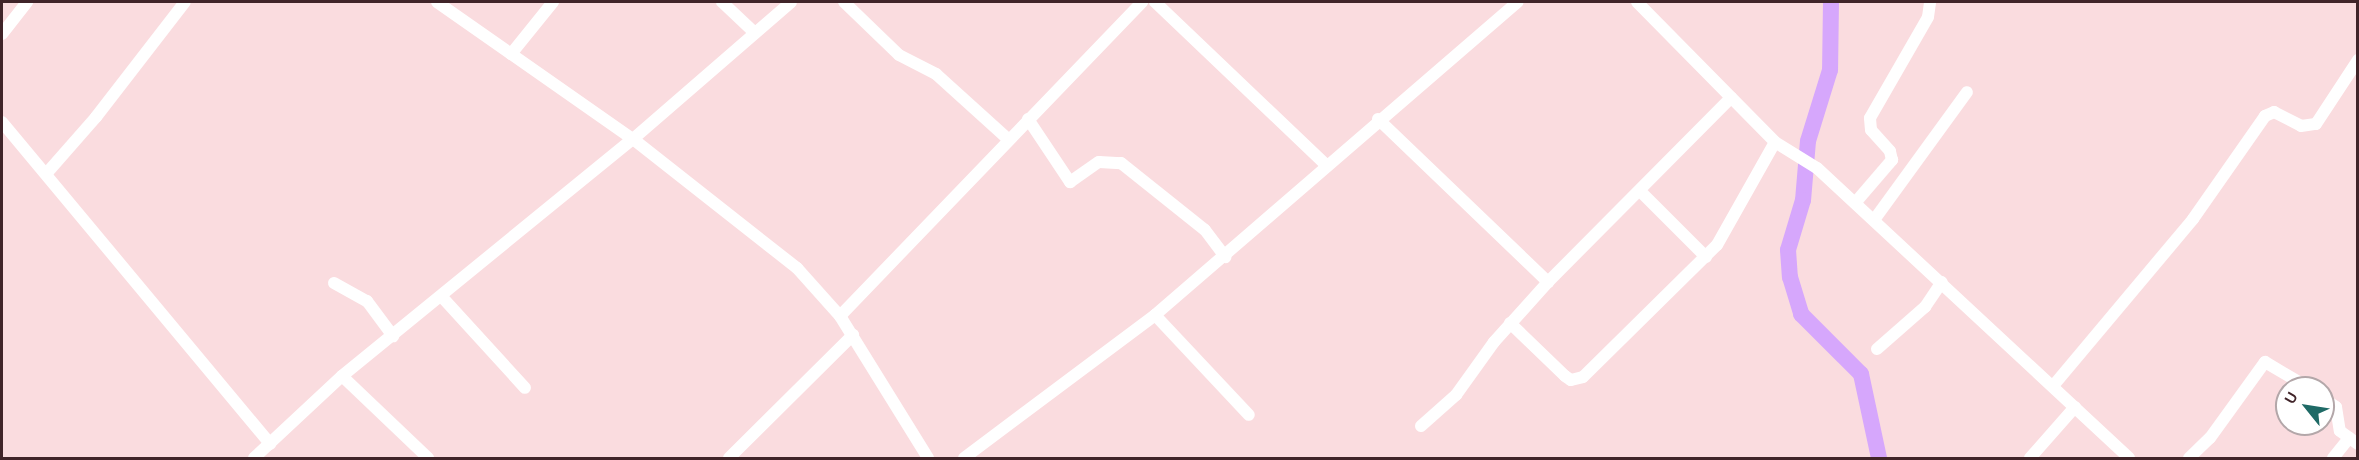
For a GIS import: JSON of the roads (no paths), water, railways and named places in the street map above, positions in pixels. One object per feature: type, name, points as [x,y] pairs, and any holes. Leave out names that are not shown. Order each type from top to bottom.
[{"type":"street","points":[[2,34],[27,2]]},
{"type":"street","points":[[46,174],[96,117],[185,2]]},
{"type":"street","points":[[437,2],[633,139],[797,268],[840,316],[928,459]]},
{"type":"street","points":[[511,54],[553,2]]},
{"type":"street","points":[[722,2],[755,33]]},
{"type":"street","points":[[254,459],[342,376],[442,297],[633,139],[791,2]]},
{"type":"street","points":[[844,2],[899,55],[936,74],[1009,140]]},
{"type":"street","points":[[840,316],[1142,2]]},
{"type":"street","points":[[1155,2],[1325,164]]},
{"type":"street","points":[[964,459],[1155,315],[1225,257],[1378,118],[1518,2]]},
{"type":"street","points":[[1637,2],[1775,142],[1817,168],[1942,282],[2129,459]]},
{"type":"street","points":[[1855,203],[1892,160],[1890,151],[1871,130],[1870,118],[1928,17],[1930,2]]},
{"type":"street","points":[[2053,386],[2193,219],[2265,116],[2274,112],[2301,126],[2316,124],[2358,60]]},
{"type":"street","points":[[1874,220],[1967,92]]},
{"type":"street","points":[[1421,426],[1467,383],[1510,323],[1548,282],[1641,192],[1731,99]]},
{"type":"street","points":[[1378,118],[1548,282]]},
{"type":"street","points":[[1028,119],[1070,182],[1099,162],[1121,163],[1205,230],[1225,257]]},
{"type":"street","points":[[2,122],[270,444]]},
{"type":"street","points":[[1510,323],[1565,376],[1577,380],[1707,257],[1736,217],[1775,142]]},
{"type":"street","points":[[1641,192],[1707,257]]},
{"type":"street","points":[[1877,349],[1925,307],[1942,282]]},
{"type":"street","points":[[334,283],[367,301],[393,336]]},
{"type":"street","points":[[442,297],[525,388]]},
{"type":"street","points":[[1155,315],[1249,415]]},
{"type":"street","points":[[729,459],[853,335]]},
{"type":"street","points":[[2189,459],[2210,438],[2265,362],[2289,376]]},
{"type":"street","points":[[342,376],[428,459]]},
{"type":"street","points":[[2333,459],[2353,441],[2337,426],[2335,406]]},
{"type":"street","points":[[2030,459],[2075,407]]},
{"type":"waterway","points":[[1831,2],[1830,70],[1808,141],[1803,200],[1788,250],[1790,277],[1801,314],[1861,374],[1879,458]]}]
